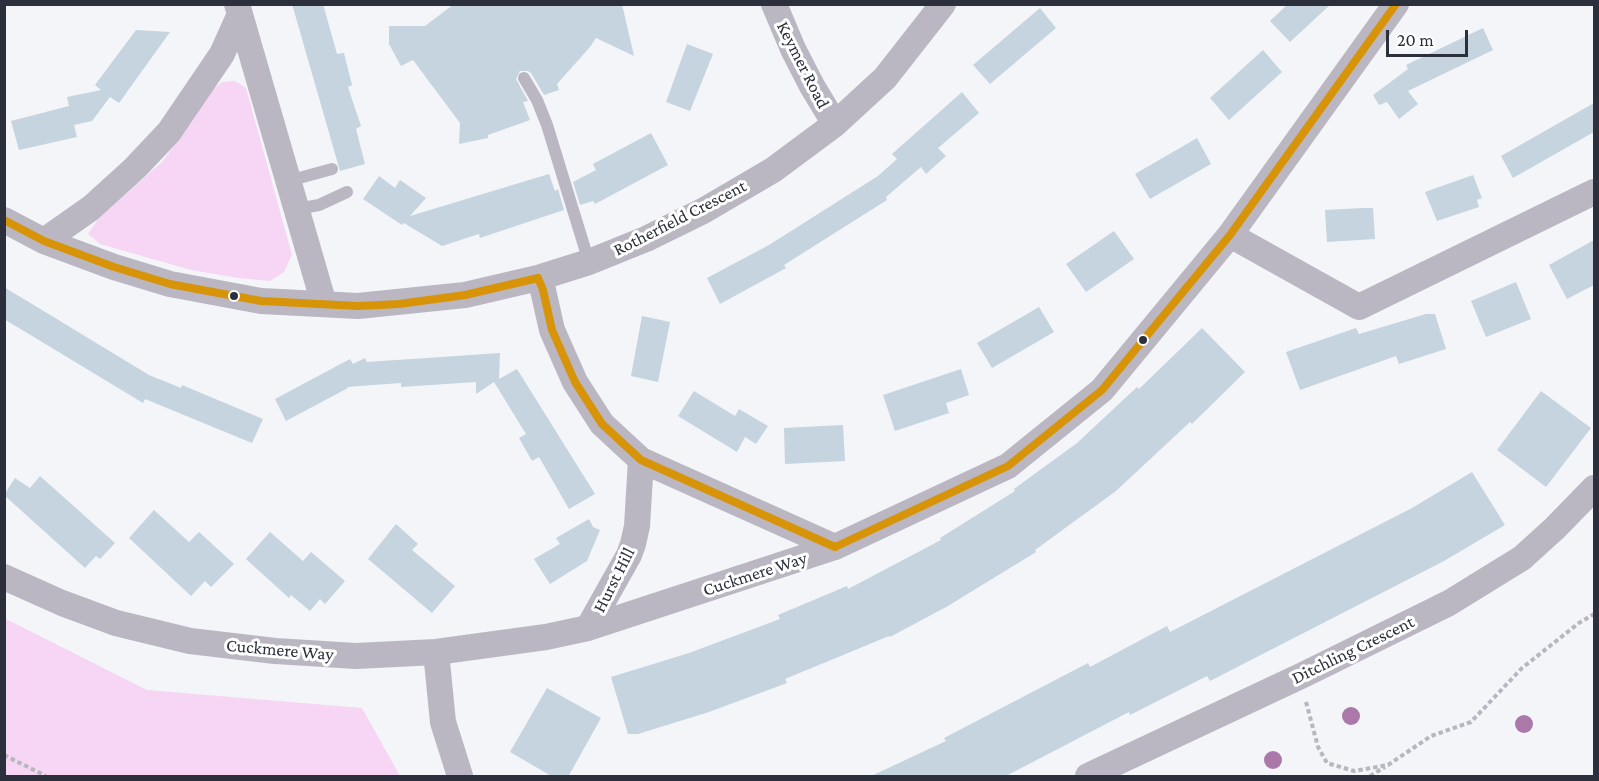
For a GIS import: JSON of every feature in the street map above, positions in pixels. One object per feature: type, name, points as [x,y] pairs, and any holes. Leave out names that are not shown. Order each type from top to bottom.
[{"type":"street","name":"Keymer Road","points":[[774,4],[807,77],[835,124]]},
{"type":"street","name":"Rotherfield Crescent","points":[[4,220],[44,241],[114,267],[170,284],[261,301],[358,306],[465,295],[538,278],[589,262],[646,239],[704,211],[772,170],[835,124],[885,78],[943,4]]},
{"type":"street","name":"Cuckmere Way","points":[[4,577],[62,603],[116,623],[190,641],[274,651],[356,656],[436,652],[546,637],[588,628],[836,547],[1008,466],[1102,390],[1230,235],[1396,4]]},
{"type":"street","points":[[239,9],[324,304]]},
{"type":"street","points":[[44,241],[99,200],[135,168],[169,132],[222,54],[239,9]]},
{"type":"street","points":[[1230,235],[1359,307],[1594,192]]},
{"type":"street","points":[[538,278],[552,330],[574,382],[602,424],[641,460],[836,547]]},
{"type":"street","name":"Hurst Hill","points":[[588,628],[633,544],[637,526],[641,460]]},
{"type":"street","name":"Ditchling Crescent","points":[[1088,777],[1449,603],[1522,558],[1594,488]]},
{"type":"street","points":[[436,652],[443,722],[460,777]]},
{"type":"lane","points":[[524,78],[537,100],[547,125],[589,262]]},
{"type":"lane","points":[[288,181],[332,169]]},
{"type":"lane","points":[[297,209],[319,205],[347,192]]},
{"type":"path","points":[[1370,777],[1431,736],[1471,722],[1522,668],[1579,623],[1594,615]]},
{"type":"path","points":[[1303,675],[1306,708],[1318,747],[1327,763],[1354,771],[1388,765]]},
{"type":"path","points":[[4,755],[46,777]]},
{"type":"shaded area","points":[[235,81],[246,88],[292,255],[284,272],[270,281],[191,270],[100,244],[88,234],[98,219],[162,162],[211,91],[222,82]]},
{"type":"shaded area","points":[[4,618],[147,690],[362,708],[400,776],[5,776]]},
{"type":"building","points":[[292,4],[323,4],[337,54],[344,53],[352,85],[348,87],[361,126],[356,129],[365,164],[340,171]]},
{"type":"building","points":[[454,4],[622,4],[634,56],[596,38],[557,84],[559,90],[544,95],[531,73],[520,71],[516,79],[528,101],[523,102],[530,120],[488,135],[488,138],[459,144],[460,123],[413,60],[401,66],[389,44],[389,26],[425,26]]},
{"type":"building","points":[[1288,4],[1331,4],[1290,42],[1270,21]]},
{"type":"building","points":[[1040,8],[1056,28],[990,84],[973,65]]},
{"type":"building","points":[[1483,28],[1493,50],[1408,91],[1418,104],[1399,119],[1387,102],[1379,105],[1373,95],[1408,69],[1406,65]]},
{"type":"building","points":[[136,30],[170,32],[119,103],[110,97],[92,121],[74,125],[77,137],[19,150],[11,121],[69,106],[67,97],[101,90],[95,85]]},
{"type":"building","points":[[687,44],[713,54],[690,111],[666,102]]},
{"type":"building","points":[[1263,50],[1282,72],[1229,120],[1210,98]]},
{"type":"building","points":[[962,92],[979,113],[938,148],[946,156],[926,174],[921,167],[886,197],[887,200],[784,265],[786,268],[720,304],[707,278],[769,245],[878,176],[897,159],[892,154]]},
{"type":"building","points":[[1594,103],[1594,132],[1513,178],[1501,156]]},
{"type":"building","points":[[651,133],[668,165],[595,204],[593,201],[580,205],[573,182],[596,170],[593,164]]},
{"type":"building","points":[[1197,138],[1211,164],[1150,199],[1135,174]]},
{"type":"building","points":[[549,174],[555,191],[558,189],[564,210],[480,238],[479,234],[442,246],[404,223],[402,225],[363,199],[379,176],[395,188],[400,180],[426,198],[410,216]]},
{"type":"building","points":[[1473,175],[1482,198],[1477,200],[1479,207],[1437,221],[1425,192]]},
{"type":"building","points":[[1373,208],[1375,239],[1327,242],[1325,210]]},
{"type":"building","points":[[1114,231],[1134,259],[1086,292],[1066,264]]},
{"type":"building","points":[[1594,240],[1594,285],[1567,299],[1549,265]]},
{"type":"building","points":[[1516,282],[1531,319],[1486,337],[1471,301]]},
{"type":"building","points":[[4,287],[149,375],[181,388],[182,385],[263,419],[252,443],[145,399],[143,403],[4,319]]},
{"type":"building","points":[[1039,307],[1054,332],[992,368],[977,343]]},
{"type":"building","points":[[1426,314],[1435,314],[1446,349],[1399,364],[1396,356],[1300,390],[1286,352],[1356,328],[1359,334]]},
{"type":"building","points":[[642,316],[670,322],[658,382],[631,376]]},
{"type":"building","points":[[1202,328],[1245,372],[1192,424],[1190,422],[1116,491],[1035,550],[1036,552],[948,606],[890,637],[785,679],[787,683],[709,712],[638,734],[628,734],[611,677],[689,653],[780,619],[778,615],[847,586],[848,589],[941,540],[940,538],[1015,491],[1014,489],[1077,443],[1137,387],[1139,389]]},
{"type":"building","points":[[500,353],[499,379],[517,369],[595,494],[569,509],[539,457],[532,461],[519,438],[526,434],[494,382],[476,394],[476,382],[401,387],[401,383],[347,387],[286,421],[275,399],[350,359],[353,364],[365,358],[367,362]]},
{"type":"building","points":[[961,369],[969,395],[946,403],[949,413],[895,431],[883,395]]},
{"type":"building","points":[[694,391],[735,416],[739,409],[768,426],[756,444],[745,437],[737,452],[678,416]]},
{"type":"building","points":[[1541,391],[1591,428],[1546,487],[1497,450]]},
{"type":"building","points":[[843,425],[845,461],[785,464],[784,428]]},
{"type":"building","points":[[1472,472],[1505,525],[1444,561],[1210,681],[1207,676],[1130,715],[1129,712],[1004,777],[869,777],[946,741],[944,738],[1088,663],[1090,667],[1167,626],[1170,632],[1412,508]]},
{"type":"building","points":[[40,476],[115,543],[100,559],[96,556],[85,568],[4,495],[15,478],[30,488]]},
{"type":"building","points":[[154,510],[189,542],[199,532],[234,564],[211,587],[205,581],[191,596],[129,538]]},
{"type":"building","points":[[589,519],[593,527],[600,530],[587,561],[550,584],[534,559],[560,544],[556,538]]},
{"type":"building","points":[[396,524],[418,544],[412,550],[455,586],[432,613],[368,559]]},
{"type":"building","points":[[270,532],[303,561],[311,552],[345,581],[325,604],[320,599],[310,611],[291,595],[289,598],[246,559]]},
{"type":"building","points":[[547,688],[601,718],[568,777],[553,777],[510,752]]},
{"type":"transit line","points":[[835,547],[1008,466],[1102,390],[1230,235],[1396,4]]},
{"type":"transit line","points":[[4,220],[44,241],[114,267],[170,284],[261,301],[358,306],[399,304],[465,295],[538,278]]},
{"type":"transit line","points":[[538,278],[552,330],[575,382],[602,424],[641,460],[835,547]]}]
